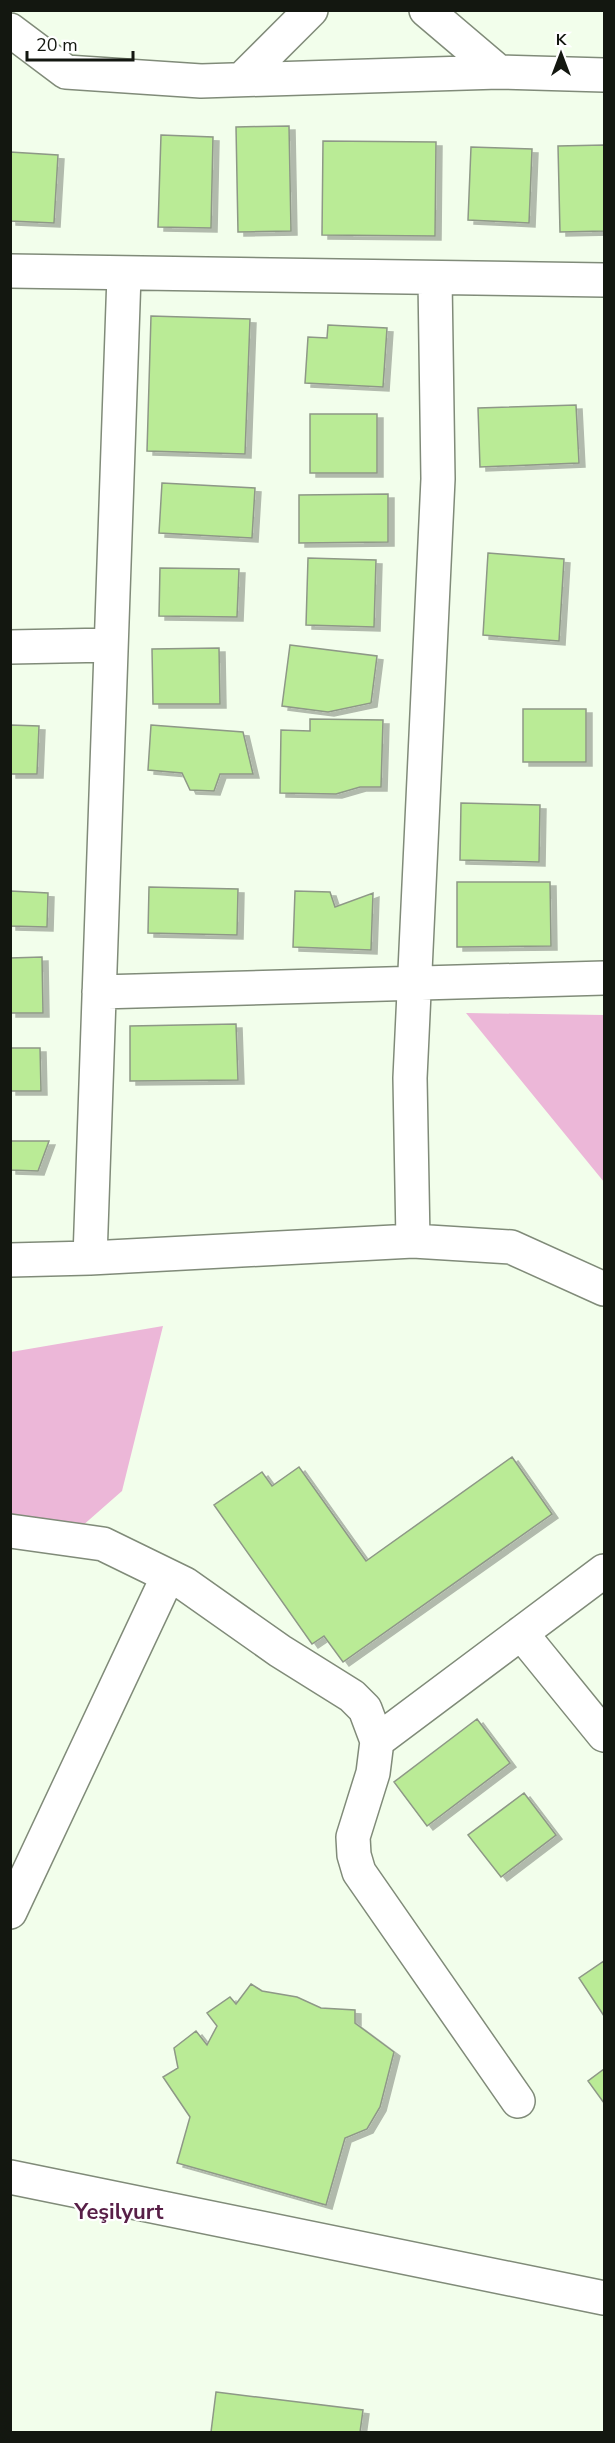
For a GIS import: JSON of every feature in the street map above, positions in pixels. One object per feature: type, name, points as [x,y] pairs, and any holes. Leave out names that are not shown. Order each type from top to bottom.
[{"type":"street","points":[[242,80],[311,10]]},
{"type":"street","points":[[426,10],[499,72]]},
{"type":"street","points":[[10,30],[66,72],[201,81],[499,72],[604,75]]},
{"type":"street","points":[[10,271],[124,275],[604,280]]},
{"type":"street","points":[[90,1258],[124,275]]},
{"type":"street","points":[[413,1241],[410,1078],[438,479],[435,279]]},
{"type":"street","points":[[10,646],[111,645]]},
{"type":"street","points":[[99,992],[604,978]]},
{"type":"street","points":[[10,1260],[413,1241],[511,1247],[604,1289]]},
{"type":"street","points":[[10,1278],[90,1258]]},
{"type":"street","points":[[10,1532],[103,1544],[168,1576],[184,1584],[280,1651],[352,1696],[365,1709],[377,1741],[373,1773],[353,1837],[354,1855],[359,1872],[518,2101]]},
{"type":"street","points":[[377,1741],[604,1571]]},
{"type":"street","points":[[10,1912],[168,1576]]},
{"type":"street","points":[[521,1634],[604,1735]]},
{"type":"street","points":[[10,2177],[604,2298]]},
{"type":"shaded area","points":[[466,1013],[604,1015],[604,1182]]},
{"type":"shaded area","points":[[163,1326],[122,1491],[73,1534],[11,1523],[11,1352]]},
{"type":"building","points":[[289,126],[291,231],[238,232],[236,127]]},
{"type":"building","points":[[161,135],[213,137],[211,228],[158,227]]},
{"type":"building","points":[[323,141],[436,142],[435,236],[322,235]]},
{"type":"building","points":[[604,145],[604,231],[560,232],[558,146]]},
{"type":"building","points":[[471,147],[532,149],[529,223],[468,220]]},
{"type":"building","points":[[10,152],[58,155],[54,223],[10,221]]},
{"type":"building","points":[[151,316],[250,319],[245,454],[147,451]]},
{"type":"building","points":[[328,325],[387,328],[383,387],[305,383],[308,337],[327,338]]},
{"type":"building","points":[[576,405],[579,463],[480,467],[478,408]]},
{"type":"building","points":[[310,414],[377,414],[377,473],[310,473]]},
{"type":"building","points":[[162,483],[255,488],[252,538],[159,533]]},
{"type":"building","points":[[388,494],[388,542],[299,543],[299,495]]},
{"type":"building","points":[[488,553],[564,559],[559,641],[483,635]]},
{"type":"building","points":[[308,558],[376,560],[374,627],[306,625]]},
{"type":"building","points":[[160,568],[239,569],[237,617],[159,616]]},
{"type":"building","points":[[290,645],[377,656],[371,703],[328,712],[282,706]]},
{"type":"building","points":[[219,648],[220,704],[153,704],[152,649]]},
{"type":"building","points":[[523,709],[586,709],[586,762],[523,762]]},
{"type":"building","points":[[310,719],[383,720],[381,787],[360,787],[336,794],[280,793],[281,730],[310,731]]},
{"type":"building","points":[[10,725],[39,726],[37,774],[10,774]]},
{"type":"building","points":[[151,725],[243,732],[253,774],[220,774],[214,791],[190,790],[182,773],[148,770]]},
{"type":"building","points":[[461,803],[540,805],[539,862],[460,860]]},
{"type":"building","points":[[457,882],[550,882],[551,946],[457,947]]},
{"type":"building","points":[[149,887],[238,889],[237,935],[148,933]]},
{"type":"building","points":[[10,891],[48,893],[47,927],[10,926]]},
{"type":"building","points":[[295,891],[330,892],[335,907],[373,893],[371,950],[293,947]]},
{"type":"building","points":[[42,957],[43,1013],[10,1013],[10,958]]},
{"type":"building","points":[[236,1024],[238,1080],[130,1081],[130,1026]]},
{"type":"building","points":[[10,1048],[40,1048],[41,1091],[10,1091]]},
{"type":"building","points":[[10,1141],[49,1141],[38,1171],[10,1170]]},
{"type":"building","points":[[512,1457],[552,1514],[343,1662],[324,1636],[312,1644],[214,1505],[262,1472],[272,1486],[299,1467],[366,1561]]},
{"type":"building","points":[[477,1719],[510,1763],[427,1826],[394,1782]]},
{"type":"building","points":[[524,1793],[556,1835],[501,1877],[468,1835]]},
{"type":"building","points":[[604,1961],[604,2016],[579,1978]]},
{"type":"building","points":[[251,1984],[262,1991],[297,1997],[321,2008],[355,2010],[355,2023],[394,2052],[380,2107],[367,2129],[345,2138],[326,2205],[177,2163],[190,2117],[163,2077],[178,2068],[174,2048],[196,2031],[207,2045],[217,2026],[207,2013],[230,1997],[236,2004]]},
{"type":"building","points":[[604,2069],[604,2103],[588,2081]]},
{"type":"building","points":[[216,2392],[363,2410],[360,2432],[211,2432]]},
{"type":"district","name":"Yeşilyurt","points":[[119,2212]]}]
